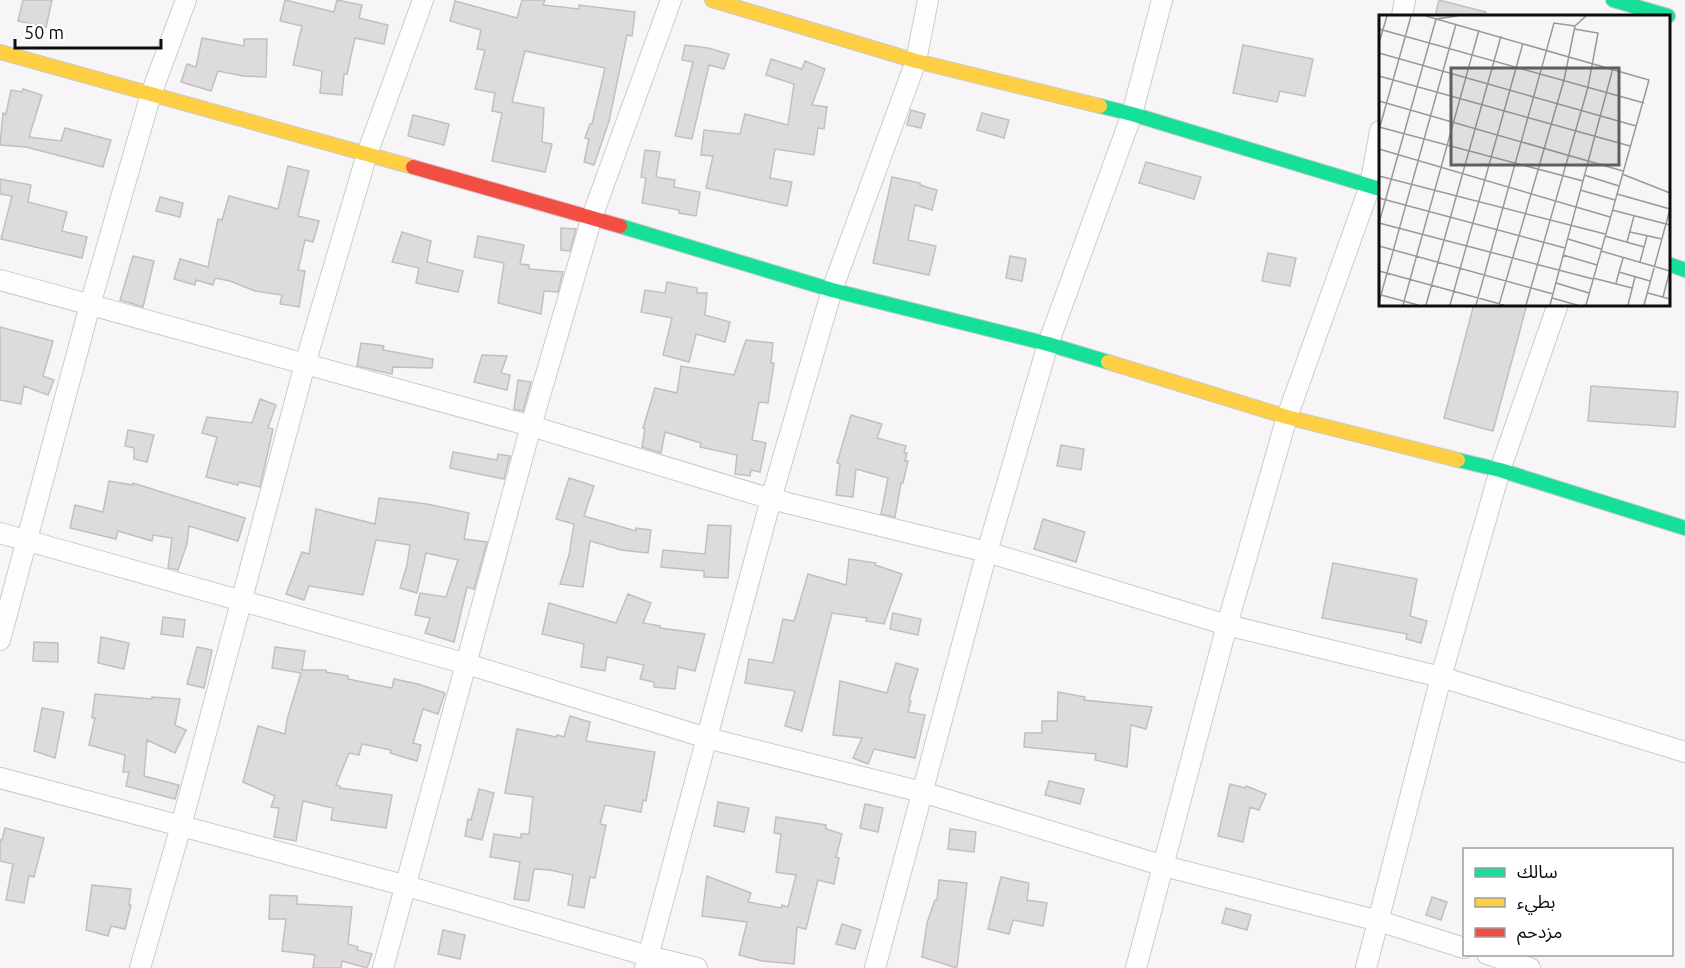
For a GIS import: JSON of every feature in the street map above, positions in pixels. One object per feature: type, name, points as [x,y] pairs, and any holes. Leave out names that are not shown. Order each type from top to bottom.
[{"type":"street","points":[[0,640],[90,305],[151,94],[186,0]]},
{"type":"street","points":[[140,968],[182,826],[305,364],[367,154],[423,0]]},
{"type":"street","points":[[383,968],[531,426],[592,217],[671,0]]},
{"type":"street","points":[[712,0],[916,62],[1132,114],[1375,187]]},
{"type":"street","points":[[646,962],[771,499],[832,290],[916,62],[928,0]]},
{"type":"street","points":[[875,968],[987,552],[1047,344],[1132,114],[1162,0]]},
{"type":"street","points":[[1402,15],[1406,0]]},
{"type":"street","points":[[1620,6],[1659,15]]},
{"type":"street","points":[[1670,18],[1685,22]]},
{"type":"street","points":[[0,52],[592,217],[832,290],[1047,344],[1287,417],[1500,470],[1685,528]]},
{"type":"street","points":[[1136,968],[1227,625],[1287,417],[1375,187],[1379,142]]},
{"type":"street","points":[[1670,265],[1685,270]]},
{"type":"street","points":[[0,280],[531,426],[771,499],[987,552],[1227,625],[1441,677],[1685,752]]},
{"type":"street","points":[[1366,968],[1441,677],[1500,470],[1557,306]]},
{"type":"street","points":[[0,533],[466,664],[707,738],[922,792],[1164,866],[1379,921],[1463,948]]},
{"type":"street","points":[[0,777],[407,886],[646,962],[697,968]]},
{"type":"street","points":[[1493,956],[1530,968]]},
{"type":"building","points":[[23,0],[52,0],[46,27],[18,21]]},
{"type":"building","points":[[285,0],[334,12],[337,0],[362,5],[359,18],[388,25],[384,44],[355,38],[347,74],[344,74],[342,95],[320,93],[322,71],[293,65],[302,26],[280,21]]},
{"type":"building","points":[[522,0],[545,0],[543,5],[579,9],[579,5],[635,12],[632,36],[627,35],[609,121],[594,165],[584,162],[589,139],[585,138],[592,124],[605,68],[525,51],[512,102],[544,108],[542,142],[552,144],[545,172],[492,161],[502,113],[492,111],[495,93],[475,89],[485,50],[477,49],[481,30],[450,21],[455,1],[517,18]]},
{"type":"building","points":[[1439,0],[1486,12],[1485,15],[1435,15]]},
{"type":"building","points":[[202,38],[244,46],[244,39],[267,39],[266,77],[243,76],[218,71],[211,91],[181,82],[187,64],[196,67]]},
{"type":"building","points":[[685,45],[729,54],[724,69],[709,65],[692,139],[675,136],[693,62],[682,60]]},
{"type":"building","points":[[1243,45],[1313,59],[1305,96],[1280,91],[1277,102],[1233,93]]},
{"type":"building","points":[[771,59],[802,69],[805,61],[825,69],[812,105],[827,107],[824,129],[818,128],[814,155],[775,149],[770,178],[792,182],[787,206],[706,188],[713,156],[701,155],[704,130],[740,134],[745,114],[788,125],[794,84],[766,75]]},
{"type":"building","points":[[23,89],[42,95],[29,137],[61,141],[65,128],[111,140],[103,167],[26,147],[0,145],[3,113],[6,114],[11,90],[22,92]]},
{"type":"building","points":[[911,110],[925,114],[921,128],[907,125]]},
{"type":"building","points":[[982,113],[1009,120],[1004,138],[977,130]]},
{"type":"building","points":[[413,115],[449,124],[444,145],[408,136]]},
{"type":"building","points":[[645,150],[660,152],[656,177],[675,180],[674,187],[700,192],[696,216],[679,213],[679,210],[642,203],[646,178],[641,177]]},
{"type":"building","points":[[1146,162],[1201,177],[1194,199],[1139,183]]},
{"type":"building","points":[[288,166],[309,171],[298,216],[319,221],[313,242],[305,240],[298,270],[305,271],[299,307],[280,304],[282,295],[255,291],[230,281],[215,278],[213,285],[196,280],[195,285],[174,279],[180,259],[208,267],[218,219],[222,220],[229,196],[278,209]]},
{"type":"building","points":[[892,177],[920,183],[920,185],[937,190],[932,210],[915,205],[908,240],[936,246],[929,275],[873,263]]},
{"type":"building","points":[[0,179],[31,185],[28,202],[67,212],[62,231],[87,237],[82,258],[1,239],[12,196],[0,194]]},
{"type":"building","points":[[160,197],[183,203],[180,217],[156,211]]},
{"type":"building","points":[[561,228],[576,229],[570,251],[561,250]]},
{"type":"building","points":[[402,232],[431,241],[427,262],[463,271],[458,292],[416,283],[419,268],[392,262]]},
{"type":"building","points":[[478,236],[524,245],[520,264],[529,265],[529,269],[563,272],[558,292],[544,291],[541,314],[498,303],[504,263],[474,257]]},
{"type":"building","points":[[1268,253],[1296,258],[1290,286],[1262,281]]},
{"type":"building","points":[[133,256],[154,261],[143,307],[120,300]]},
{"type":"building","points":[[1010,256],[1026,259],[1022,281],[1006,278]]},
{"type":"building","points":[[667,282],[697,288],[697,293],[707,293],[705,315],[730,322],[725,342],[696,334],[689,362],[663,355],[672,318],[641,312],[645,290],[665,293]]},
{"type":"building","points":[[1473,306],[1526,306],[1493,431],[1444,418]]},
{"type":"building","points":[[0,327],[53,341],[43,376],[54,380],[48,395],[24,386],[21,404],[0,400]]},
{"type":"building","points":[[746,340],[773,343],[771,363],[774,363],[768,403],[759,402],[752,440],[766,443],[760,472],[751,470],[750,476],[735,474],[737,455],[700,447],[701,443],[665,432],[661,453],[642,447],[645,428],[643,428],[655,388],[677,393],[681,366],[734,375]]},
{"type":"building","points":[[361,343],[384,346],[383,350],[433,359],[432,368],[393,367],[392,374],[357,366]]},
{"type":"building","points":[[482,355],[507,356],[501,373],[510,375],[507,390],[474,382]]},
{"type":"building","points":[[518,380],[531,382],[523,411],[514,409]]},
{"type":"building","points":[[1591,386],[1678,392],[1675,427],[1588,421]]},
{"type":"building","points":[[260,399],[276,405],[268,428],[273,429],[260,487],[239,482],[238,485],[206,477],[217,437],[202,433],[207,417],[252,423]]},
{"type":"building","points":[[851,415],[882,424],[877,438],[906,446],[905,461],[908,461],[903,483],[901,483],[895,517],[881,514],[888,478],[856,469],[853,497],[836,495],[840,464],[837,463]]},
{"type":"building","points":[[128,430],[154,435],[147,462],[134,459],[134,448],[125,446]]},
{"type":"building","points":[[1061,445],[1084,449],[1081,470],[1057,466]]},
{"type":"building","points":[[453,452],[497,460],[498,454],[510,456],[504,479],[450,468]]},
{"type":"building","points":[[569,478],[594,486],[584,516],[636,531],[636,528],[651,530],[648,553],[621,550],[590,541],[583,587],[560,584],[569,555],[574,524],[556,519]]},
{"type":"building","points":[[109,481],[133,485],[133,483],[245,518],[238,541],[189,526],[187,544],[178,570],[168,568],[172,538],[153,535],[152,541],[118,531],[116,539],[70,528],[75,505],[103,512]]},
{"type":"building","points":[[379,498],[427,504],[469,513],[464,539],[487,542],[474,589],[467,587],[454,642],[425,633],[430,618],[415,615],[420,593],[446,597],[458,560],[426,553],[417,593],[400,588],[410,545],[376,540],[363,595],[309,586],[304,600],[286,594],[302,552],[309,554],[316,509],[375,524]]},
{"type":"building","points":[[1043,519],[1085,532],[1076,562],[1034,549]]},
{"type":"building","points":[[708,525],[731,526],[728,578],[704,577],[704,571],[661,567],[663,550],[705,554]]},
{"type":"building","points":[[849,559],[876,563],[875,565],[902,574],[884,624],[866,621],[867,618],[832,613],[802,731],[785,726],[795,691],[745,683],[749,659],[773,663],[783,619],[794,621],[808,574],[846,585]]},
{"type":"building","points":[[1333,563],[1417,579],[1410,616],[1427,621],[1421,643],[1406,639],[1407,634],[1322,618]]},
{"type":"building","points":[[628,594],[651,603],[643,623],[660,626],[660,628],[705,634],[695,671],[678,667],[675,689],[654,687],[654,682],[640,679],[644,665],[607,657],[605,671],[581,667],[584,644],[542,634],[549,603],[616,623]]},
{"type":"building","points":[[893,613],[921,619],[918,635],[890,629]]},
{"type":"building","points":[[163,617],[185,620],[183,637],[161,634]]},
{"type":"building","points":[[101,637],[129,643],[124,669],[98,663]]},
{"type":"building","points":[[34,642],[58,643],[58,662],[33,661]]},
{"type":"building","points":[[197,647],[212,650],[204,688],[187,684]]},
{"type":"building","points":[[275,647],[305,651],[302,670],[326,670],[326,672],[348,676],[348,679],[392,688],[394,679],[445,693],[438,714],[423,709],[413,743],[421,745],[417,761],[390,753],[391,750],[362,744],[359,755],[349,753],[336,785],[340,788],[392,795],[386,828],[331,820],[333,808],[303,801],[296,841],[274,837],[279,808],[271,807],[275,796],[243,782],[258,726],[285,734],[301,673],[272,668]]},
{"type":"building","points":[[896,663],[918,669],[908,712],[925,715],[915,758],[874,749],[868,764],[853,758],[862,738],[833,735],[840,681],[887,693]]},
{"type":"building","points":[[1058,692],[1085,697],[1084,700],[1152,707],[1146,729],[1131,725],[1127,767],[1095,760],[1096,754],[1024,747],[1025,733],[1042,733],[1042,721],[1057,721]]},
{"type":"building","points":[[95,694],[180,699],[175,725],[186,730],[175,753],[147,740],[144,776],[179,785],[175,799],[126,786],[129,772],[123,772],[125,755],[89,745],[95,718],[92,718]]},
{"type":"building","points":[[42,708],[64,712],[55,758],[34,751]]},
{"type":"building","points":[[570,716],[590,722],[586,741],[655,752],[646,801],[643,800],[641,812],[605,805],[600,824],[606,825],[595,878],[590,877],[584,908],[568,905],[573,875],[550,870],[534,869],[529,901],[514,899],[520,862],[490,857],[494,834],[521,838],[521,834],[529,834],[533,797],[505,793],[517,729],[564,737]]},
{"type":"building","points":[[1049,781],[1084,789],[1080,804],[1045,795]]},
{"type":"building","points":[[1230,784],[1245,788],[1246,786],[1266,794],[1259,810],[1250,807],[1243,842],[1218,836]]},
{"type":"building","points":[[479,789],[494,793],[482,840],[465,836],[468,819],[471,820]]},
{"type":"building","points":[[718,802],[749,808],[744,832],[714,826]]},
{"type":"building","points":[[865,804],[883,808],[878,832],[860,828]]},
{"type":"building","points":[[776,817],[826,825],[826,829],[842,834],[836,857],[839,858],[834,884],[818,880],[806,929],[797,927],[794,964],[762,961],[739,955],[747,922],[702,916],[707,876],[751,893],[748,902],[781,908],[782,905],[788,907],[796,875],[776,872],[781,834],[774,833]]},
{"type":"building","points":[[5,828],[44,838],[34,877],[29,876],[24,903],[6,900],[13,864],[0,861],[0,840],[2,840]]},
{"type":"building","points":[[950,829],[976,832],[974,852],[948,849]]},
{"type":"building","points":[[1001,877],[1029,883],[1027,900],[1047,903],[1043,926],[1013,920],[1009,934],[988,929]]},
{"type":"building","points":[[939,880],[967,883],[957,968],[922,957],[927,923],[935,900],[937,900]]},
{"type":"building","points":[[92,885],[131,889],[129,905],[131,905],[125,929],[111,926],[108,936],[86,930]]},
{"type":"building","points":[[270,895],[297,896],[297,904],[352,907],[348,944],[358,947],[357,950],[372,954],[367,968],[342,961],[341,968],[313,968],[315,955],[282,951],[286,919],[269,919]]},
{"type":"building","points":[[1432,897],[1447,902],[1441,920],[1426,915]]},
{"type":"building","points":[[1226,908],[1251,915],[1247,930],[1222,923]]},
{"type":"building","points":[[842,924],[861,930],[855,949],[836,944]]},
{"type":"building","points":[[443,930],[465,935],[460,959],[438,954]]},
{"type":"traffic: fast","points":[[1613,0],[1665,15]]},
{"type":"traffic: fast","points":[[1100,106],[1379,189]]},
{"type":"traffic: fast","points":[[620,226],[832,290],[1048,344],[1108,362]]},
{"type":"traffic: fast","points":[[1670,265],[1685,270]]},
{"type":"traffic: fast","points":[[1458,460],[1500,470],[1685,528]]},
{"type":"traffic: slow","points":[[712,0],[916,61],[1100,106]]},
{"type":"traffic: slow","points":[[0,52],[413,167]]},
{"type":"traffic: slow","points":[[1108,362],[1287,417],[1458,460]]},
{"type":"traffic: jam","points":[[413,167],[620,226]]}]
